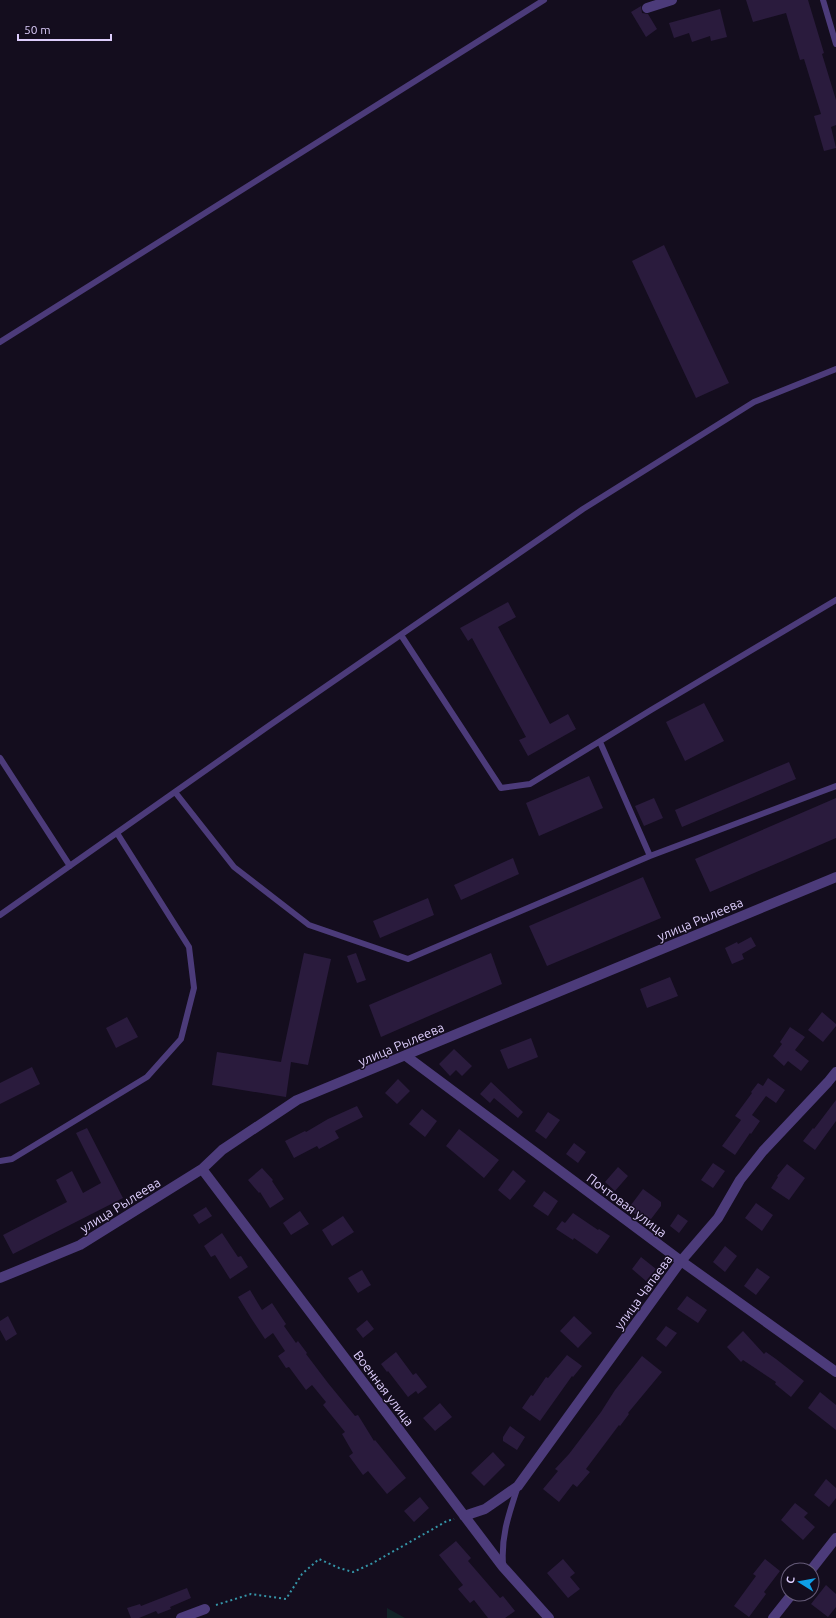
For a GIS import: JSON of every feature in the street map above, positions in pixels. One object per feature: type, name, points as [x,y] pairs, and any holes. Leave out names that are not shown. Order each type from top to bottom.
[{"type":"street","points":[[647,8],[672,0]]},
{"type":"street","name":"улица Рылеева","points":[[0,1278],[80,1245],[202,1169],[222,1150],[297,1100],[836,877]]},
{"type":"street","name":"Почтовая улица","points":[[406,1056],[681,1261],[836,1372]]},
{"type":"street","name":"улица Чапаева","points":[[464,1516],[485,1509],[518,1486],[681,1261],[718,1218],[740,1180],[763,1151],[836,1072]]},
{"type":"street","name":"Военная улица","points":[[202,1169],[503,1567],[549,1618]]},
{"type":"street","points":[[817,1562],[836,1538]]},
{"type":"street","points":[[773,1618],[786,1602]]},
{"type":"street","points":[[181,1618],[205,1609]]},
{"type":"lane","points":[[0,342],[544,0]]},
{"type":"lane","points":[[823,0],[836,44]]},
{"type":"lane","points":[[0,915],[583,510],[754,402],[836,370]]},
{"type":"lane","points":[[401,635],[501,788],[530,784],[836,600]]},
{"type":"lane","points":[[600,742],[650,856]]},
{"type":"lane","points":[[0,758],[70,866]]},
{"type":"lane","points":[[175,792],[234,867],[309,925],[408,960],[650,856],[836,786]]},
{"type":"lane","points":[[0,1161],[12,1159],[147,1077],[181,1039],[194,988],[189,946],[117,833]]},
{"type":"lane","points":[[503,1567],[502,1553],[505,1524],[518,1486]]},
{"type":"path","points":[[205,1609],[250,1594],[286,1599],[302,1574],[319,1559],[339,1568],[353,1572],[371,1564],[447,1521],[464,1516]]},
{"type":"shaded area","points":[[387,1608],[405,1618],[387,1618]]},
{"type":"building","points":[[746,0],[808,0],[836,100],[836,125],[831,127],[836,148],[824,151],[814,116],[821,114],[804,59],[800,60],[786,13],[753,22]]},
{"type":"building","points":[[641,6],[642,13],[648,14],[657,29],[646,37],[631,12]]},
{"type":"building","points":[[720,9],[727,37],[711,41],[710,36],[692,42],[689,33],[674,38],[669,23]]},
{"type":"building","points":[[664,245],[729,383],[696,398],[632,261]]},
{"type":"building","points":[[508,602],[516,617],[498,627],[550,724],[568,714],[576,729],[528,756],[519,740],[526,737],[472,638],[468,641],[460,628]]},
{"type":"building","points":[[704,703],[724,741],[685,761],[666,722]]},
{"type":"building","points":[[789,762],[796,779],[682,827],[675,810]]},
{"type":"building","points":[[589,776],[603,808],[539,836],[526,803]]},
{"type":"building","points":[[654,798],[663,818],[644,826],[635,806]]},
{"type":"building","points":[[836,798],[836,838],[710,892],[695,859]]},
{"type":"building","points":[[513,858],[519,874],[461,900],[454,885]]},
{"type":"building","points":[[643,877],[661,918],[547,966],[529,926]]},
{"type":"building","points":[[428,898],[434,915],[380,938],[373,921]]},
{"type":"building","points":[[751,937],[756,946],[742,954],[744,959],[732,964],[725,948],[737,942],[738,944]]},
{"type":"building","points":[[304,953],[331,959],[308,1065],[291,1062],[286,1097],[212,1085],[217,1052],[281,1062]]},
{"type":"building","points":[[356,953],[366,980],[357,983],[347,956]]},
{"type":"building","points":[[491,953],[502,984],[381,1037],[369,1005]]},
{"type":"building","points":[[670,977],[678,996],[647,1008],[640,989]]},
{"type":"building","points":[[822,1012],[836,1024],[823,1042],[808,1030]]},
{"type":"building","points":[[127,1017],[138,1037],[116,1048],[106,1028]]},
{"type":"building","points":[[790,1027],[805,1037],[795,1050],[809,1061],[801,1071],[788,1061],[784,1066],[773,1056],[782,1044],[780,1042]]},
{"type":"building","points":[[531,1038],[538,1057],[508,1069],[500,1050]]},
{"type":"building","points":[[454,1049],[472,1066],[462,1076],[456,1070],[450,1076],[439,1064]]},
{"type":"building","points":[[32,1067],[40,1084],[0,1104],[0,1083]]},
{"type":"building","points":[[768,1078],[785,1090],[776,1103],[766,1096],[752,1115],[760,1121],[735,1155],[722,1146],[741,1120],[735,1116],[752,1093],[751,1092],[758,1083],[763,1086]]},
{"type":"building","points":[[398,1079],[410,1091],[397,1104],[385,1093]]},
{"type":"building","points":[[491,1082],[523,1112],[518,1118],[494,1098],[490,1103],[480,1094]]},
{"type":"building","points":[[836,1100],[836,1121],[815,1150],[803,1141]]},
{"type":"building","points":[[357,1106],[363,1117],[335,1131],[339,1138],[319,1149],[317,1146],[294,1158],[285,1141]]},
{"type":"building","points":[[422,1109],[437,1121],[425,1137],[409,1124]]},
{"type":"building","points":[[548,1112],[560,1120],[546,1139],[535,1131]]},
{"type":"building","points":[[87,1128],[123,1198],[13,1254],[3,1235],[67,1202],[56,1180],[72,1171],[83,1193],[101,1183],[76,1133]]},
{"type":"building","points":[[459,1129],[499,1160],[484,1178],[446,1146]]},
{"type":"building","points":[[574,1143],[586,1152],[578,1163],[566,1154]]},
{"type":"building","points":[[713,1163],[725,1171],[713,1188],[701,1180]]},
{"type":"building","points":[[787,1164],[805,1178],[789,1200],[771,1188],[778,1177],[777,1176]]},
{"type":"building","points":[[618,1167],[628,1176],[615,1191],[605,1182]]},
{"type":"building","points":[[262,1168],[273,1180],[272,1181],[284,1199],[270,1208],[260,1192],[259,1193],[248,1180]]},
{"type":"building","points":[[513,1170],[526,1181],[510,1200],[498,1190]]},
{"type":"building","points":[[643,1189],[661,1202],[661,1206],[648,1223],[628,1209]]},
{"type":"building","points":[[544,1191],[558,1201],[548,1216],[533,1206]]},
{"type":"building","points":[[756,1203],[773,1215],[762,1231],[745,1218]]},
{"type":"building","points":[[206,1207],[212,1216],[199,1224],[193,1215]]},
{"type":"building","points":[[300,1211],[309,1224],[291,1235],[283,1223]]},
{"type":"building","points":[[573,1213],[598,1230],[599,1229],[610,1236],[597,1254],[574,1238],[573,1240],[556,1229],[562,1221],[565,1223]]},
{"type":"building","points":[[678,1214],[688,1221],[679,1233],[670,1226]]},
{"type":"building","points":[[343,1216],[354,1232],[332,1246],[322,1230]]},
{"type":"building","points":[[222,1233],[238,1257],[241,1256],[248,1267],[230,1279],[215,1255],[211,1257],[204,1246]]},
{"type":"building","points":[[725,1246],[737,1256],[725,1272],[713,1262]]},
{"type":"building","points":[[641,1257],[656,1269],[646,1281],[632,1269]]},
{"type":"building","points":[[757,1268],[770,1277],[756,1295],[744,1286]]},
{"type":"building","points":[[362,1270],[371,1285],[358,1293],[348,1278]]},
{"type":"building","points":[[250,1290],[262,1310],[272,1303],[286,1324],[284,1326],[296,1343],[298,1341],[328,1383],[355,1416],[358,1415],[374,1441],[375,1440],[406,1478],[387,1494],[368,1471],[363,1475],[349,1456],[353,1453],[342,1434],[345,1432],[323,1405],[326,1402],[312,1385],[306,1390],[289,1367],[286,1368],[278,1356],[285,1351],[273,1333],[265,1339],[238,1297]]},
{"type":"building","points":[[687,1296],[707,1310],[698,1323],[677,1309]]},
{"type":"building","points":[[8,1316],[17,1334],[6,1341],[0,1330],[0,1321]]},
{"type":"building","points":[[574,1316],[592,1333],[578,1348],[560,1331]]},
{"type":"building","points":[[367,1320],[374,1329],[363,1338],[356,1329]]},
{"type":"building","points":[[666,1326],[677,1333],[666,1347],[656,1339]]},
{"type":"building","points":[[743,1331],[764,1354],[766,1352],[804,1381],[791,1397],[775,1384],[776,1382],[743,1360],[741,1362],[727,1347]]},
{"type":"building","points":[[396,1352],[413,1375],[416,1373],[427,1387],[418,1394],[416,1391],[408,1397],[381,1364]]},
{"type":"building","points":[[567,1355],[582,1366],[573,1377],[572,1376],[540,1421],[522,1408],[531,1395],[533,1396],[546,1377],[548,1378]]},
{"type":"building","points":[[642,1356],[662,1372],[628,1413],[629,1414],[620,1426],[619,1425],[586,1469],[590,1472],[577,1487],[573,1484],[559,1502],[543,1489],[558,1471],[555,1469],[569,1454],[601,1412],[615,1390]]},
{"type":"building","points":[[820,1392],[836,1405],[836,1430],[808,1408]]},
{"type":"building","points":[[440,1403],[452,1417],[435,1431],[423,1418]]},
{"type":"building","points":[[510,1426],[525,1437],[517,1450],[503,1441],[503,1437]]},
{"type":"building","points":[[493,1452],[505,1465],[484,1486],[471,1473]]},
{"type":"building","points":[[826,1479],[836,1488],[836,1498],[829,1507],[814,1495]]},
{"type":"building","points":[[420,1497],[429,1508],[414,1522],[404,1511]]},
{"type":"building","points":[[795,1503],[808,1513],[804,1517],[815,1527],[803,1540],[781,1520]]},
{"type":"building","points":[[456,1541],[471,1558],[468,1561],[500,1598],[503,1596],[515,1611],[505,1618],[488,1618],[474,1600],[470,1603],[458,1589],[463,1585],[439,1555]]},
{"type":"building","points":[[563,1559],[575,1573],[570,1577],[580,1589],[568,1598],[547,1573]]},
{"type":"building","points":[[765,1559],[780,1571],[764,1592],[766,1594],[749,1617],[734,1606],[756,1576],[753,1574]]},
{"type":"building","points":[[826,1585],[836,1594],[836,1607],[828,1617],[811,1604],[813,1602],[820,1602],[820,1593]]},
{"type":"building","points":[[187,1588],[191,1598],[170,1607],[171,1609],[158,1614],[156,1611],[139,1618],[131,1618],[127,1608],[140,1604],[141,1606]]}]
